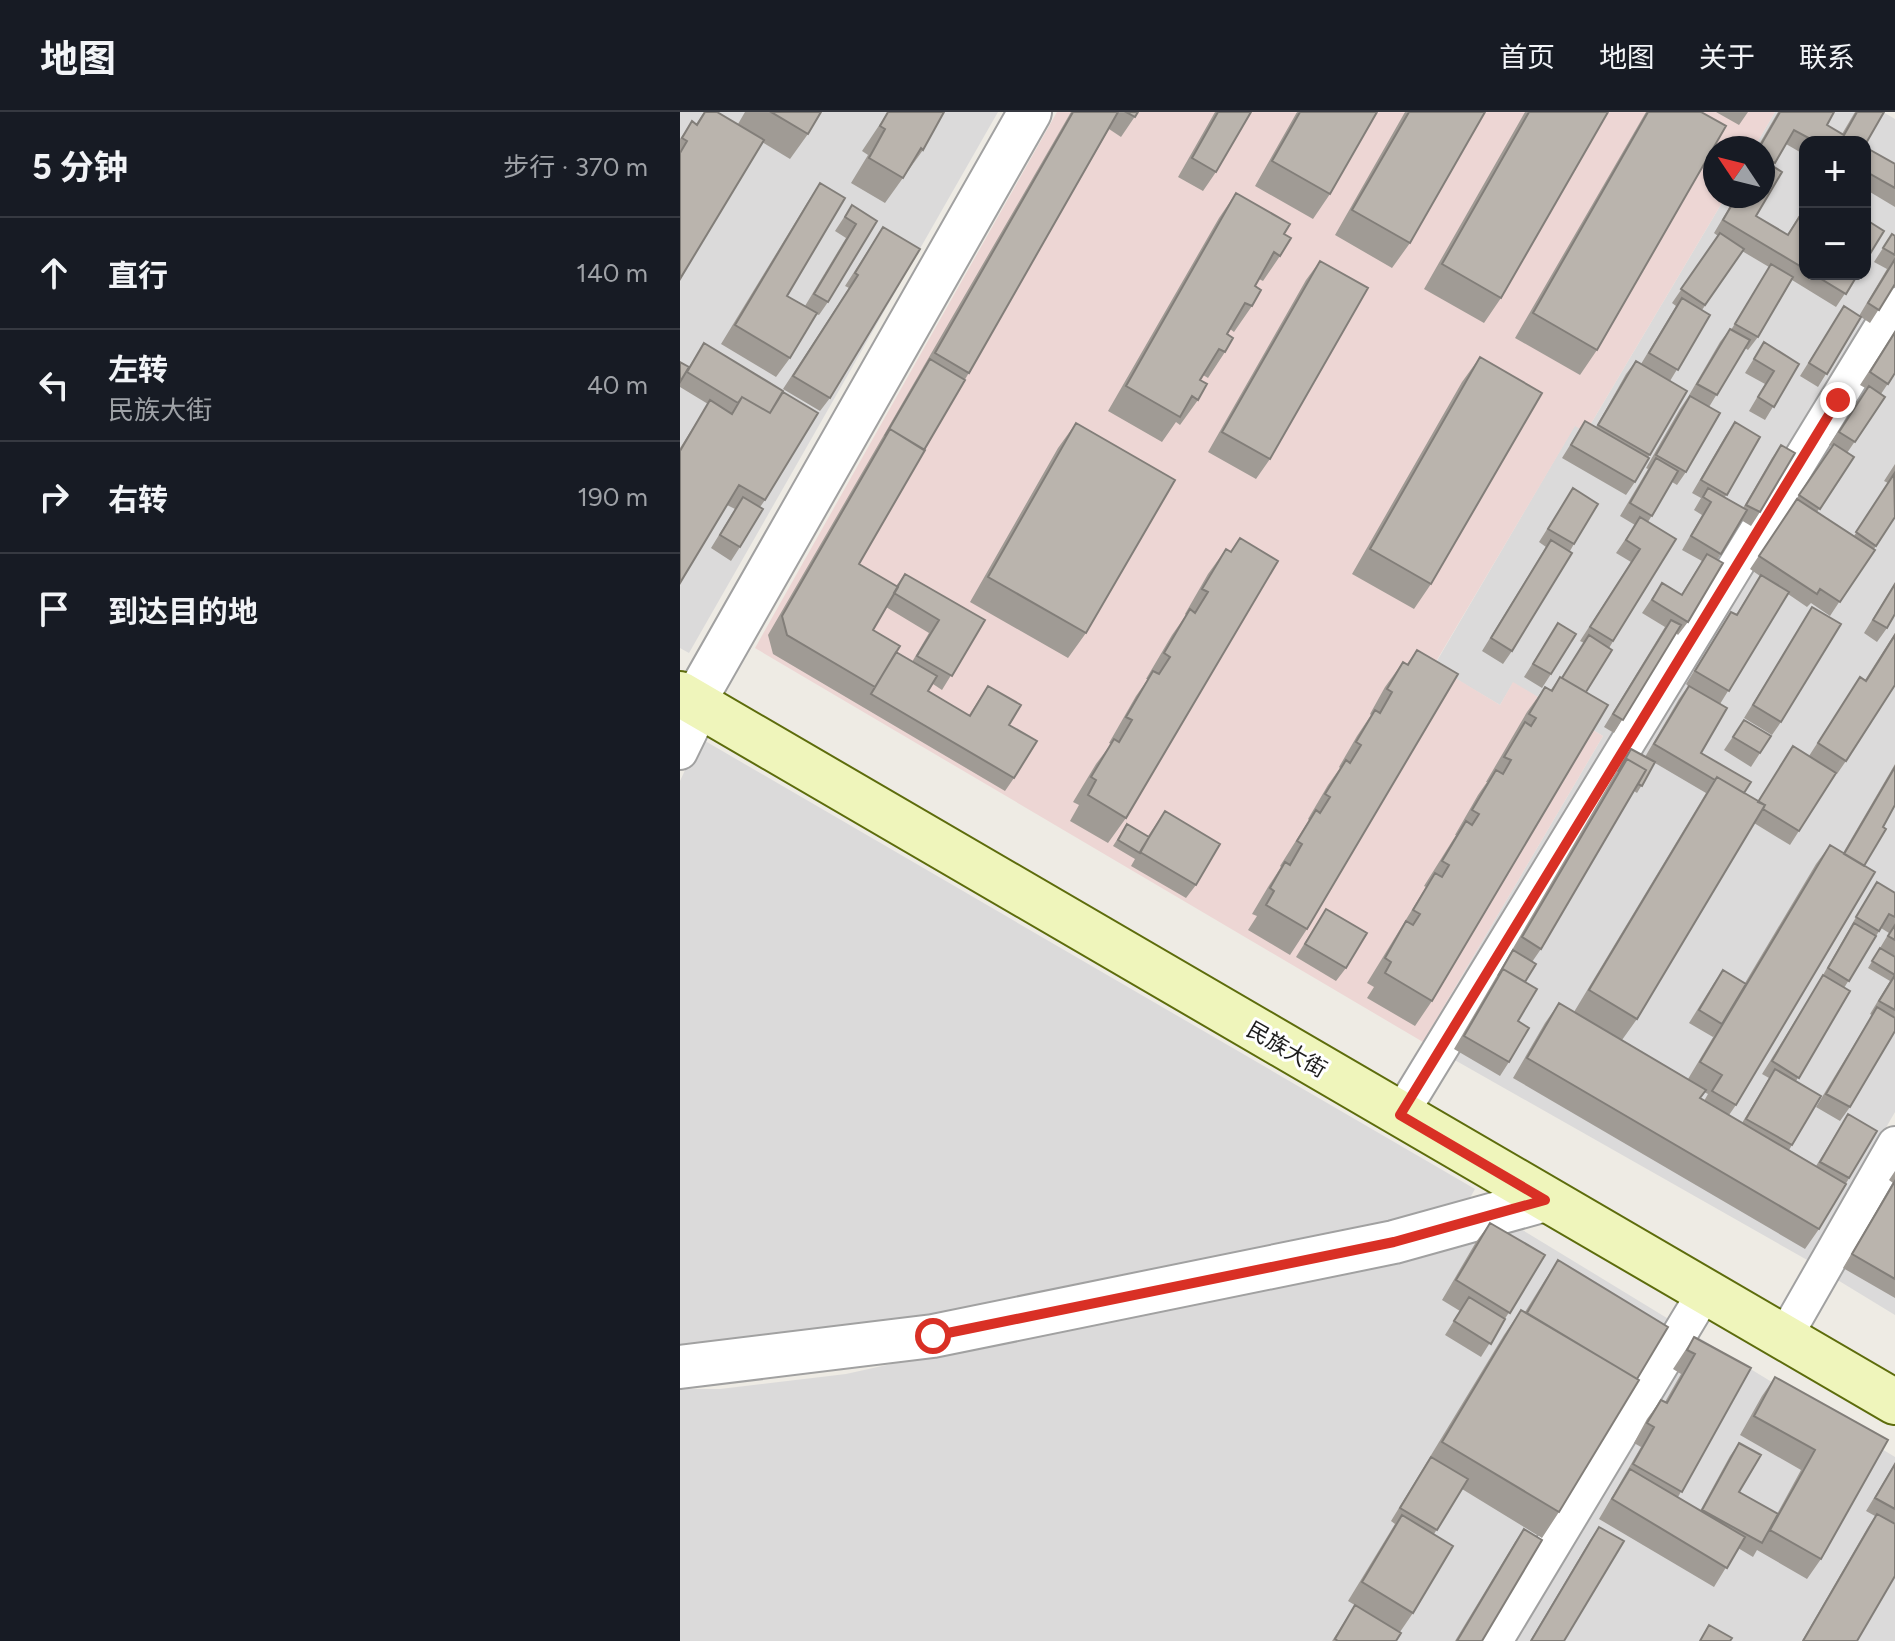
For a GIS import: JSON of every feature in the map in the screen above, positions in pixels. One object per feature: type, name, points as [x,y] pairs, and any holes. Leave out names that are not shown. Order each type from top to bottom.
[{"type":"main road","name":"民族大街","points":[[692,701],[1895,1402]]},
{"type":"street","points":[[680,752],[692,701],[1030,112]]},
{"type":"street","points":[[1400,1115],[1895,305]]},
{"type":"street","points":[[1784,1338],[1895,1144]]},
{"type":"street","points":[[680,1367],[933,1336],[1394,1242],[1545,1200]]},
{"type":"street","points":[[1495,1641],[1705,1292]]},
{"type":"shaded area","points":[[680,112],[998,112],[689,653],[680,648]]},
{"type":"shaded area","points":[[1057,112],[1775,112],[1761,136],[1703,136],[1703,208],[1719,208],[1586,432],[1575,426],[1434,665],[1500,705],[1513,682],[1603,736],[1423,1042],[755,648]]},
{"type":"shaded area","points":[[1775,112],[1883,112],[1895,119],[1895,1112],[1809,1261],[1423,1042],[1603,736],[1513,683],[1500,705],[1434,666],[1575,425],[1586,432],[1719,208],[1775,208],[1775,136],[1761,136]]},
{"type":"shaded area","points":[[700,738],[1475,1189],[1457,1221],[1032,1305],[680,1355],[680,781]]},
{"type":"shaded area","points":[[1895,1164],[1895,1315],[1831,1276]]},
{"type":"shaded area","points":[[1516,1226],[1895,1457],[1895,1641],[680,1641],[680,1389],[720,1389],[846,1374]]},
{"type":"building","points":[[705,112],[717,112],[764,140],[680,279],[680,153],[687,141],[682,138],[692,121],[697,125]]},
{"type":"building","points":[[771,112],[821,112],[808,134]]},
{"type":"building","points":[[888,112],[944,112],[903,178],[869,158],[885,129],[880,126]]},
{"type":"building","points":[[1073,112],[1118,112],[969,373],[935,353]]},
{"type":"building","points":[[1218,112],[1251,112],[1216,172],[1192,158]]},
{"type":"building","points":[[1300,112],[1377,112],[1330,194],[1272,161]]},
{"type":"building","points":[[1409,112],[1485,112],[1410,243],[1352,210]]},
{"type":"building","points":[[1529,112],[1608,112],[1501,298],[1442,264]]},
{"type":"building","points":[[1648,112],[1701,112],[1726,126],[1720,136],[1703,136],[1703,166],[1597,350],[1533,313]]},
{"type":"building","points":[[1780,112],[1834,112],[1827,125],[1844,135],[1857,112],[1884,112],[1870,136],[1805,136],[1794,130],[1775,163],[1775,136],[1766,136]]},
{"type":"building","points":[[1871,150],[1895,164],[1895,188],[1871,174]]},
{"type":"building","points":[[1775,168],[1782,172],[1775,184]]},
{"type":"building","points":[[820,183],[845,198],[787,296],[817,313],[790,358],[735,325]]},
{"type":"building","points":[[1236,193],[1290,224],[1284,234],[1291,238],[1280,256],[1274,252],[1255,286],[1261,290],[1252,306],[1245,303],[1227,334],[1233,338],[1225,352],[1219,349],[1200,380],[1207,384],[1198,400],[1192,396],[1180,417],[1126,386]]},
{"type":"building","points":[[852,205],[877,221],[828,302],[814,294],[856,224],[845,217]]},
{"type":"building","points":[[1730,208],[1761,208],[1756,216],[1788,235],[1799,218],[1799,265],[1723,220]]},
{"type":"building","points":[[1871,223],[1884,231],[1871,252]]},
{"type":"building","points":[[883,227],[920,249],[830,398],[793,376],[858,275],[855,273]]},
{"type":"building","points":[[1720,233],[1744,249],[1705,305],[1681,289]]},
{"type":"building","points":[[1892,234],[1895,236],[1895,255],[1883,248]]},
{"type":"building","points":[[1895,259],[1895,284],[1879,310],[1868,303]]},
{"type":"building","points":[[1320,261],[1368,288],[1270,459],[1222,432]]},
{"type":"building","points":[[1771,264],[1793,277],[1758,337],[1735,324]]},
{"type":"building","points":[[1823,280],[1854,280],[1846,294]]},
{"type":"building","points":[[1682,298],[1710,315],[1678,370],[1649,353]]},
{"type":"building","points":[[1844,306],[1861,317],[1827,374],[1809,363]]},
{"type":"building","points":[[1730,329],[1750,340],[1717,395],[1697,384]]},
{"type":"building","points":[[1895,332],[1895,373],[1888,384],[1870,372]]},
{"type":"building","points":[[1764,342],[1799,364],[1774,407],[1758,397],[1774,371],[1754,359]]},
{"type":"building","points":[[704,343],[783,391],[770,413],[742,397],[738,403],[687,372]]},
{"type":"building","points":[[1480,357],[1542,393],[1431,584],[1370,549]]},
{"type":"building","points":[[930,359],[965,380],[924,450],[890,429],[885,436]]},
{"type":"building","points":[[1636,361],[1687,391],[1650,455],[1598,425]]},
{"type":"building","points":[[680,362],[689,367],[680,382]]},
{"type":"building","points":[[1869,386],[1885,397],[1855,442],[1839,432]]},
{"type":"building","points":[[783,392],[818,413],[765,500],[739,485],[680,583],[680,451],[710,400],[732,414],[742,397],[770,413]]},
{"type":"building","points":[[1690,396],[1720,413],[1686,472],[1656,455]]},
{"type":"building","points":[[1585,421],[1649,458],[1635,482],[1571,445]]},
{"type":"building","points":[[1735,422],[1760,437],[1727,495],[1701,480]]},
{"type":"building","points":[[1076,423],[1175,480],[1086,633],[988,577]]},
{"type":"building","points":[[890,429],[925,450],[859,564],[898,587],[873,630],[900,646],[875,687],[787,635],[782,616]]},
{"type":"building","points":[[1834,444],[1854,457],[1820,509],[1799,495]]},
{"type":"building","points":[[1781,445],[1795,453],[1760,512],[1746,505]]},
{"type":"building","points":[[1656,458],[1678,471],[1652,516],[1630,503]]},
{"type":"building","points":[[1894,474],[1895,517],[1876,546],[1856,532]]},
{"type":"building","points":[[1573,488],[1598,504],[1574,544],[1548,529]]},
{"type":"building","points":[[1708,488],[1747,510],[1721,554],[1691,536],[1711,502],[1703,497]]},
{"type":"building","points":[[743,497],[763,509],[740,547],[720,535]]},
{"type":"building","points":[[1797,499],[1875,550],[1840,602],[1820,589],[1817,594],[1759,556]]},
{"type":"building","points":[[1640,517],[1676,539],[1613,641],[1590,627],[1640,549],[1626,540]]},
{"type":"building","points":[[1240,538],[1278,561],[1126,818],[1088,795],[1096,780],[1091,777],[1114,739],[1119,742],[1132,720],[1126,717],[1153,671],[1159,674],[1170,657],[1164,653],[1190,609],[1195,613],[1208,592],[1202,589],[1226,549],[1231,552]]},
{"type":"building","points":[[1551,540],[1572,553],[1512,651],[1491,638]]},
{"type":"building","points":[[1707,554],[1723,563],[1688,622],[1652,600],[1662,583],[1682,595]]},
{"type":"building","points":[[905,574],[985,620],[952,676],[917,656],[939,620],[894,593]]},
{"type":"building","points":[[1761,575],[1789,592],[1729,691],[1695,671],[1731,612],[1737,615]]},
{"type":"building","points":[[1895,584],[1895,614],[1887,628],[1873,620]]},
{"type":"building","points":[[1812,607],[1841,624],[1781,722],[1753,705]]},
{"type":"building","points":[[1671,620],[1681,625],[1623,720],[1613,714]]},
{"type":"building","points":[[1558,623],[1576,634],[1551,674],[1533,664]]},
{"type":"building","points":[[1589,635],[1612,650],[1586,692],[1562,678]]},
{"type":"building","points":[[1895,635],[1895,685],[1846,761],[1818,743],[1860,677],[1866,681]]},
{"type":"building","points":[[1417,650],[1458,674],[1307,929],[1266,905],[1274,891],[1270,888],[1285,862],[1290,865],[1302,844],[1297,841],[1316,810],[1320,813],[1330,797],[1325,794],[1346,760],[1350,763],[1361,745],[1356,742],[1375,710],[1380,713],[1392,692],[1387,689],[1403,662],[1408,665]]},
{"type":"building","points":[[896,652],[937,676],[928,691],[970,716],[988,686],[1021,705],[1009,725],[1037,741],[1014,778],[871,694]]},
{"type":"building","points":[[1560,677],[1608,705],[1432,1001],[1385,973],[1391,962],[1385,958],[1406,921],[1413,925],[1420,914],[1413,910],[1435,873],[1442,877],[1449,865],[1442,861],[1466,821],[1472,825],[1479,814],[1472,810],[1496,770],[1503,774],[1511,760],[1504,757],[1525,722],[1531,726],[1536,718],[1529,714],[1545,687],[1552,691]]},
{"type":"building","points":[[1689,686],[1727,708],[1701,753],[1751,782],[1744,793],[1717,777],[1715,780],[1654,744]]},
{"type":"building","points":[[1744,720],[1771,736],[1760,753],[1733,737]]},
{"type":"building","points":[[1793,746],[1836,773],[1799,831],[1763,809],[1765,805],[1758,802]]},
{"type":"building","points":[[1631,749],[1655,762],[1642,786],[1638,784],[1646,770],[1627,759],[1618,772]]},
{"type":"building","points":[[1627,759],[1646,770],[1541,949],[1522,937]]},
{"type":"building","points":[[1895,767],[1895,805],[1883,827],[1886,829],[1864,866],[1844,854]]},
{"type":"building","points":[[1717,777],[1765,805],[1637,1019],[1589,990]]},
{"type":"building","points":[[1165,811],[1220,844],[1196,885],[1140,852]]},
{"type":"building","points":[[1127,824],[1149,837],[1140,853],[1118,840]]},
{"type":"building","points":[[1830,845],[1875,872],[1736,1105],[1712,1091],[1722,1075],[1700,1062]]},
{"type":"building","points":[[1877,882],[1895,893],[1895,917],[1889,914],[1879,931],[1856,917]]},
{"type":"building","points":[[1326,909],[1367,933],[1346,968],[1305,944]]},
{"type":"building","points":[[1854,923],[1876,936],[1849,981],[1828,968]]},
{"type":"building","points":[[1895,925],[1895,940],[1888,936]]},
{"type":"building","points":[[1880,948],[1895,957],[1895,975],[1872,961]]},
{"type":"building","points":[[1513,950],[1536,964],[1525,982],[1503,969],[1498,976]]},
{"type":"building","points":[[1503,969],[1537,989],[1518,1021],[1529,1028],[1509,1062],[1464,1036]]},
{"type":"building","points":[[1723,970],[1746,984],[1722,1024],[1699,1010]]},
{"type":"building","points":[[1823,975],[1850,991],[1799,1078],[1772,1061]]},
{"type":"building","points":[[1895,975],[1895,1010],[1879,1001]]},
{"type":"building","points":[[1559,1003],[1706,1090],[1700,1098],[1846,1184],[1819,1229],[1527,1058]]},
{"type":"building","points":[[1877,1007],[1895,1018],[1895,1031],[1850,1107],[1826,1094]]},
{"type":"building","points":[[1775,1069],[1821,1096],[1792,1145],[1746,1119]]},
{"type":"building","points":[[1848,1114],[1877,1131],[1849,1178],[1820,1162]]},
{"type":"building","points":[[1895,1181],[1895,1279],[1852,1254]]},
{"type":"building","points":[[1490,1223],[1545,1255],[1510,1313],[1456,1280]]},
{"type":"building","points":[[1558,1260],[1668,1327],[1637,1379],[1527,1313]]},
{"type":"building","points":[[1469,1297],[1505,1319],[1491,1344],[1454,1321]]},
{"type":"building","points":[[1521,1310],[1639,1380],[1559,1512],[1442,1442]]},
{"type":"building","points":[[1694,1337],[1751,1368],[1682,1492],[1633,1464],[1654,1427],[1647,1423],[1661,1400],[1667,1403],[1695,1354],[1687,1350]]},
{"type":"building","points":[[1775,1377],[1888,1440],[1821,1559],[1770,1530],[1815,1450],[1754,1416]]},
{"type":"building","points":[[1739,1443],[1761,1455],[1739,1492],[1778,1514],[1762,1543],[1702,1510]]},
{"type":"building","points":[[1431,1457],[1468,1479],[1437,1530],[1400,1508]]},
{"type":"building","points":[[1895,1464],[1895,1509],[1875,1498]]},
{"type":"building","points":[[1630,1469],[1745,1537],[1727,1568],[1612,1499]]},
{"type":"building","points":[[1877,1514],[1895,1524],[1895,1576],[1857,1641],[1803,1641]]},
{"type":"building","points":[[1402,1515],[1453,1546],[1413,1613],[1362,1582]]},
{"type":"building","points":[[1599,1527],[1624,1541],[1564,1641],[1531,1641]]},
{"type":"building","points":[[1524,1529],[1542,1540],[1482,1641],[1457,1641]]},
{"type":"building","points":[[1355,1605],[1401,1633],[1396,1641],[1335,1639]]},
{"type":"building","points":[[1709,1625],[1732,1638],[1730,1641],[1700,1641]]},
{"type":"route","points":[[933,1336],[1394,1242],[1545,1200],[1400,1115],[1838,400]]}]
